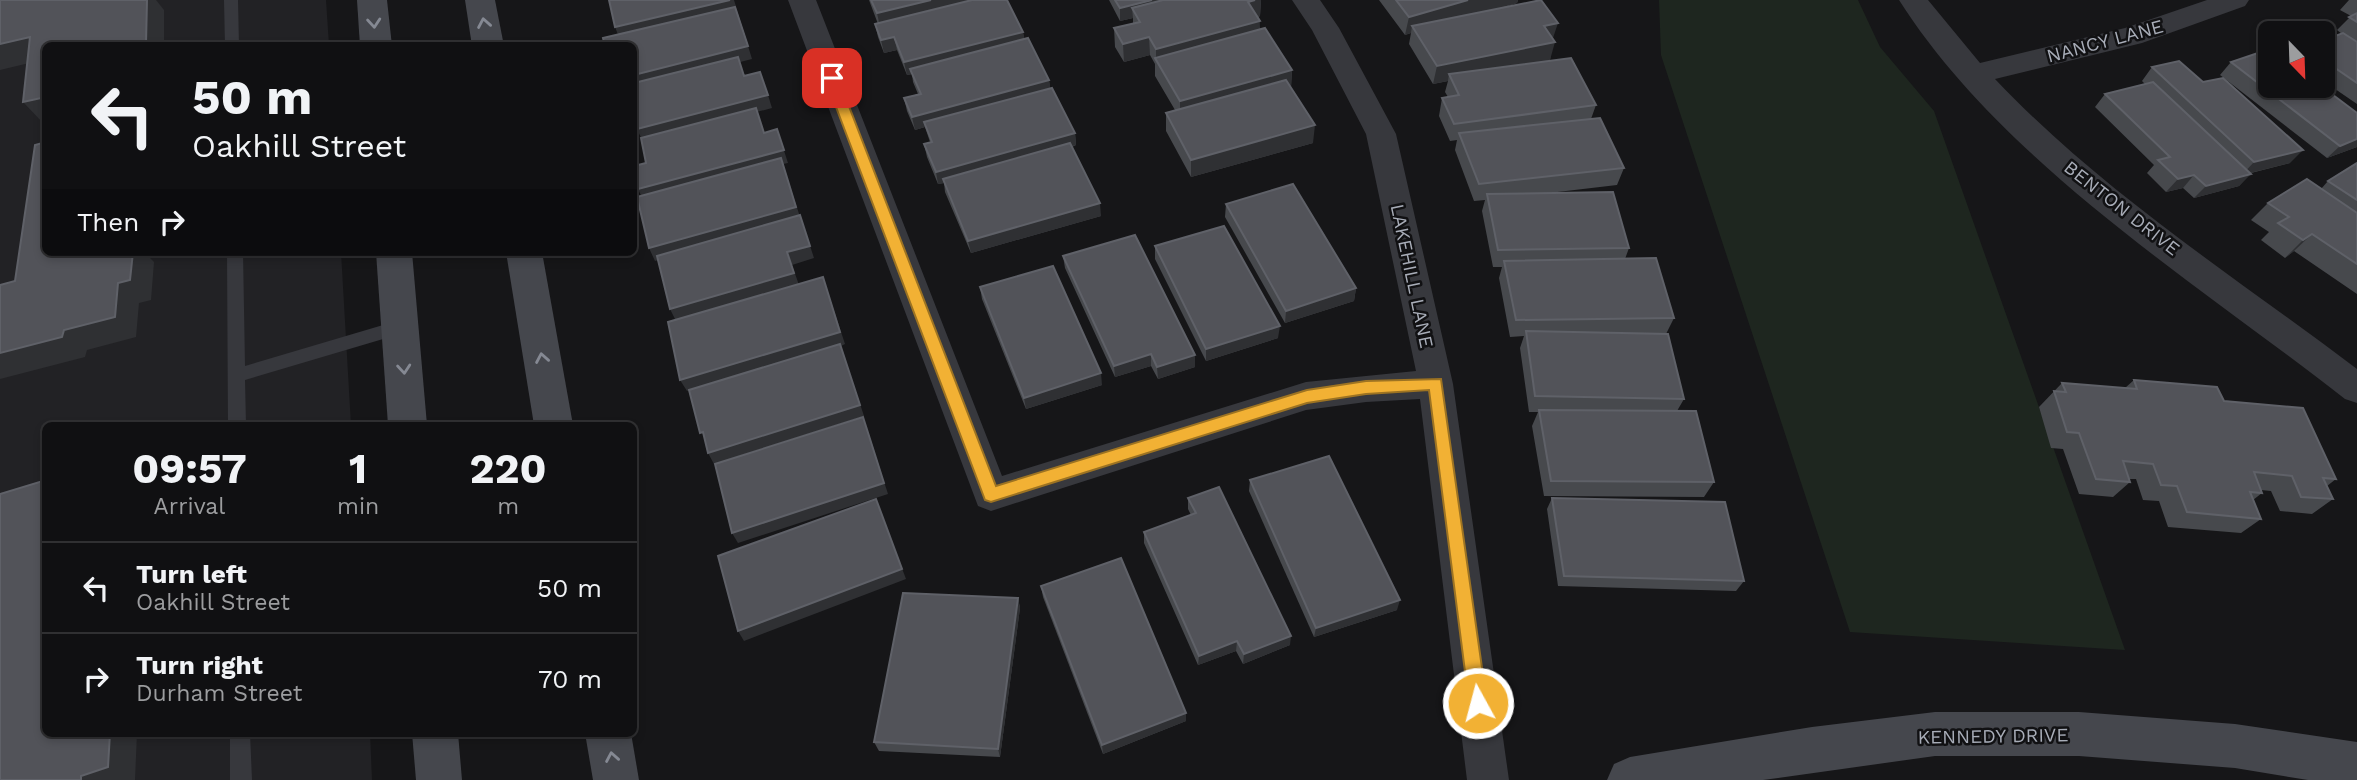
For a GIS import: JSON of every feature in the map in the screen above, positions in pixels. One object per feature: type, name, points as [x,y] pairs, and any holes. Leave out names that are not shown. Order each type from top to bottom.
[{"type":"main road","points":[[372,0],[376,42]]},
{"type":"main road","points":[[480,0],[487,42]]},
{"type":"main road","points":[[394,256],[408,422]]},
{"type":"main road","points":[[525,256],[553,422]]},
{"type":"main road","name":"KENNEDY DRIVE","points":[[1630,780],[1812,749],[1935,734],[2093,735],[2235,746],[2357,765]]},
{"type":"main road","points":[[435,737],[439,780]]},
{"type":"main road","points":[[609,737],[616,780]]},
{"type":"street","points":[[802,0],[991,495],[1307,396],[1366,387],[1436,384]]},
{"type":"street","name":"LAKEHILL LANE","points":[[1306,0],[1325,28],[1381,134],[1436,384],[1488,780]]},
{"type":"street","name":"BENTON DRIVE","points":[[1913,0],[1937,35],[2004,110],[2067,166],[2357,388]]},
{"type":"street","name":"NANCY LANE","points":[[1973,75],[2132,36],[2235,0]]},
{"type":"lane","points":[[231,0],[232,42]]},
{"type":"lane","points":[[234,256],[237,422]]},
{"type":"lane","points":[[236,376],[400,327]]},
{"type":"lane","points":[[240,737],[241,780]]},
{"type":"shaded area","points":[[0,0],[326,0],[329,42],[42,42],[42,256],[341,256],[351,422],[42,422],[42,737],[370,737],[372,780],[0,780]]},
{"type":"shaded area","points":[[1659,0],[1858,0],[1880,47],[1934,111],[2125,650],[1850,632],[1661,55]]},
{"type":"building","points":[[0,0],[147,0],[146,42],[42,42],[42,98],[23,102],[30,37],[0,44]]},
{"type":"building","points":[[609,0],[730,0],[615,27]]},
{"type":"building","points":[[871,0],[931,0],[877,13]]},
{"type":"building","points":[[972,0],[1007,0],[1023,32],[904,62],[894,37],[881,40],[875,24]]},
{"type":"building","points":[[1115,0],[1152,0],[1120,8]]},
{"type":"building","points":[[1163,0],[1255,0],[1248,2],[1260,21],[1156,49],[1149,37],[1123,44],[1114,28],[1140,22],[1132,8]]},
{"type":"building","points":[[1396,0],[1468,0],[1409,17]]},
{"type":"building","points":[[1541,0],[1558,23],[1544,26],[1555,42],[1437,66],[1412,26]]},
{"type":"building","points":[[735,7],[748,46],[637,74],[637,42],[604,42],[603,38]]},
{"type":"building","points":[[2357,13],[2357,22],[2349,17]]},
{"type":"building","points":[[1265,28],[1292,70],[1180,101],[1155,58]]},
{"type":"building","points":[[2343,33],[2357,42],[2357,83],[2335,68],[2335,36]]},
{"type":"building","points":[[1028,38],[1049,80],[912,117],[904,98],[921,94],[910,69]]},
{"type":"building","points":[[2258,53],[2258,83],[2231,62]]},
{"type":"building","points":[[738,57],[744,76],[760,72],[768,95],[637,129],[637,82]]},
{"type":"building","points":[[1571,58],[1596,105],[1454,124],[1442,98],[1459,95],[1449,74]]},
{"type":"building","points":[[2179,61],[2203,82],[2223,78],[2303,150],[2254,162],[2152,67]]},
{"type":"building","points":[[1286,80],[1315,125],[1191,160],[1166,113]]},
{"type":"building","points":[[2153,82],[2251,174],[2206,186],[2194,175],[2178,179],[2158,160],[2170,157],[2105,94]]},
{"type":"building","points":[[1052,88],[1075,133],[936,172],[924,144],[932,142],[924,122]]},
{"type":"building","points":[[2335,96],[2357,113],[2357,139],[2340,146],[2278,98]]},
{"type":"building","points":[[756,108],[764,133],[777,129],[784,150],[638,189],[637,165],[646,163],[641,138]]},
{"type":"building","points":[[1600,118],[1624,168],[1479,184],[1459,133]]},
{"type":"building","points":[[42,143],[42,256],[133,256],[130,280],[118,283],[115,317],[64,330],[62,337],[0,353],[0,285],[15,281],[35,145]]},
{"type":"building","points":[[1070,143],[1100,203],[968,241],[943,179]]},
{"type":"building","points":[[781,158],[796,207],[649,248],[637,197]]},
{"type":"building","points":[[2357,163],[2357,200],[2328,181]]},
{"type":"building","points":[[2307,179],[2357,213],[2357,264],[2312,234],[2303,240],[2278,223],[2289,217],[2268,203]]},
{"type":"building","points":[[1293,184],[1356,288],[1286,311],[1226,204]]},
{"type":"building","points":[[1613,192],[1629,248],[1498,250],[1487,194]]},
{"type":"building","points":[[800,215],[810,246],[787,252],[794,273],[670,309],[657,256]]},
{"type":"building","points":[[1224,226],[1280,326],[1206,349],[1155,246]]},
{"type":"building","points":[[1135,235],[1195,355],[1157,367],[1151,354],[1114,366],[1063,256]]},
{"type":"building","points":[[1656,258],[1674,318],[1516,320],[1504,261]]},
{"type":"building","points":[[1053,266],[1101,373],[1024,398],[980,287]]},
{"type":"building","points":[[823,277],[840,332],[680,380],[668,322]]},
{"type":"building","points":[[1526,331],[1668,334],[1684,399],[1535,396]]},
{"type":"building","points":[[840,344],[860,405],[708,453],[689,390]]},
{"type":"building","points":[[2134,380],[2217,387],[2224,401],[2303,408],[2336,479],[2323,478],[2333,499],[2301,497],[2292,476],[2254,472],[2262,493],[2250,492],[2261,519],[2187,512],[2177,486],[2161,485],[2153,464],[2123,461],[2130,482],[2096,479],[2079,433],[2067,432],[2054,391],[2066,392],[2062,383],[2137,389]]},
{"type":"building","points":[[1539,410],[1696,411],[1714,482],[1551,481]]},
{"type":"building","points":[[863,417],[884,483],[732,533],[715,464]]},
{"type":"building","points":[[1329,456],[1400,600],[1316,628],[1250,480]]},
{"type":"building","points":[[42,481],[42,737],[110,737],[108,767],[81,776],[81,780],[0,780],[0,494]]},
{"type":"building","points":[[1219,487],[1291,636],[1244,654],[1237,641],[1199,656],[1144,532],[1196,513],[1188,498]]},
{"type":"building","points":[[1552,498],[1725,502],[1744,581],[1564,576]]},
{"type":"building","points":[[876,499],[902,569],[738,631],[718,556]]},
{"type":"building","points":[[1121,558],[1186,713],[1102,745],[1041,586]]},
{"type":"building","points":[[903,593],[1018,598],[998,749],[874,742]]},
{"type":"route","points":[[832,78],[991,495],[1307,396],[1366,387],[1436,384],[1478,703]]}]
